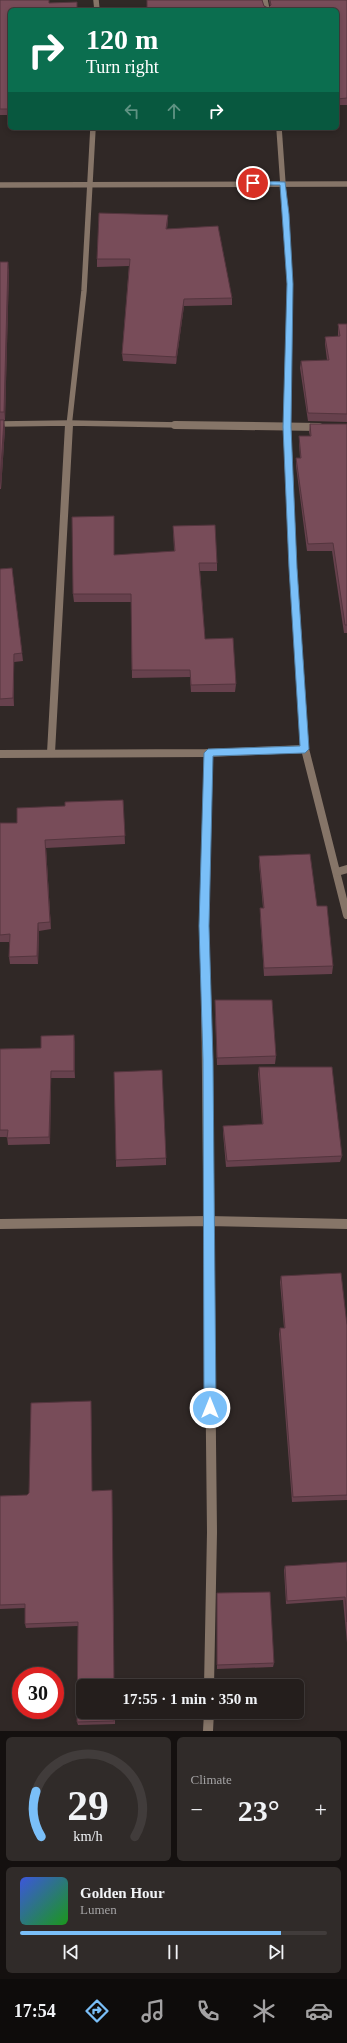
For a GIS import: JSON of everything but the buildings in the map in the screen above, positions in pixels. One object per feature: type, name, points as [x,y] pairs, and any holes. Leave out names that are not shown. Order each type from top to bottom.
[{"type":"street","points":[[51,753],[69,423],[84,291],[93,130]]},
{"type":"street","points":[[279,130],[290,284],[287,427],[293,568],[305,749],[347,915]]},
{"type":"street","points":[[0,185],[347,184]]},
{"type":"street","points":[[0,424],[69,423],[287,427],[324,426]]},
{"type":"street","points":[[0,754],[208,753],[305,749]]},
{"type":"street","points":[[208,753],[204,926],[208,1060],[208,1221],[212,1524],[209,1679]]},
{"type":"street","points":[[337,872],[347,869]]},
{"type":"street","points":[[0,1224],[208,1221],[347,1224]]},
{"type":"street","points":[[208,1731],[209,1719]]},
{"type":"route","points":[[210,1408],[208,1060],[204,926],[208,753],[305,749],[293,568],[287,427],[290,284],[286,214],[282,183],[253,183]]}]
